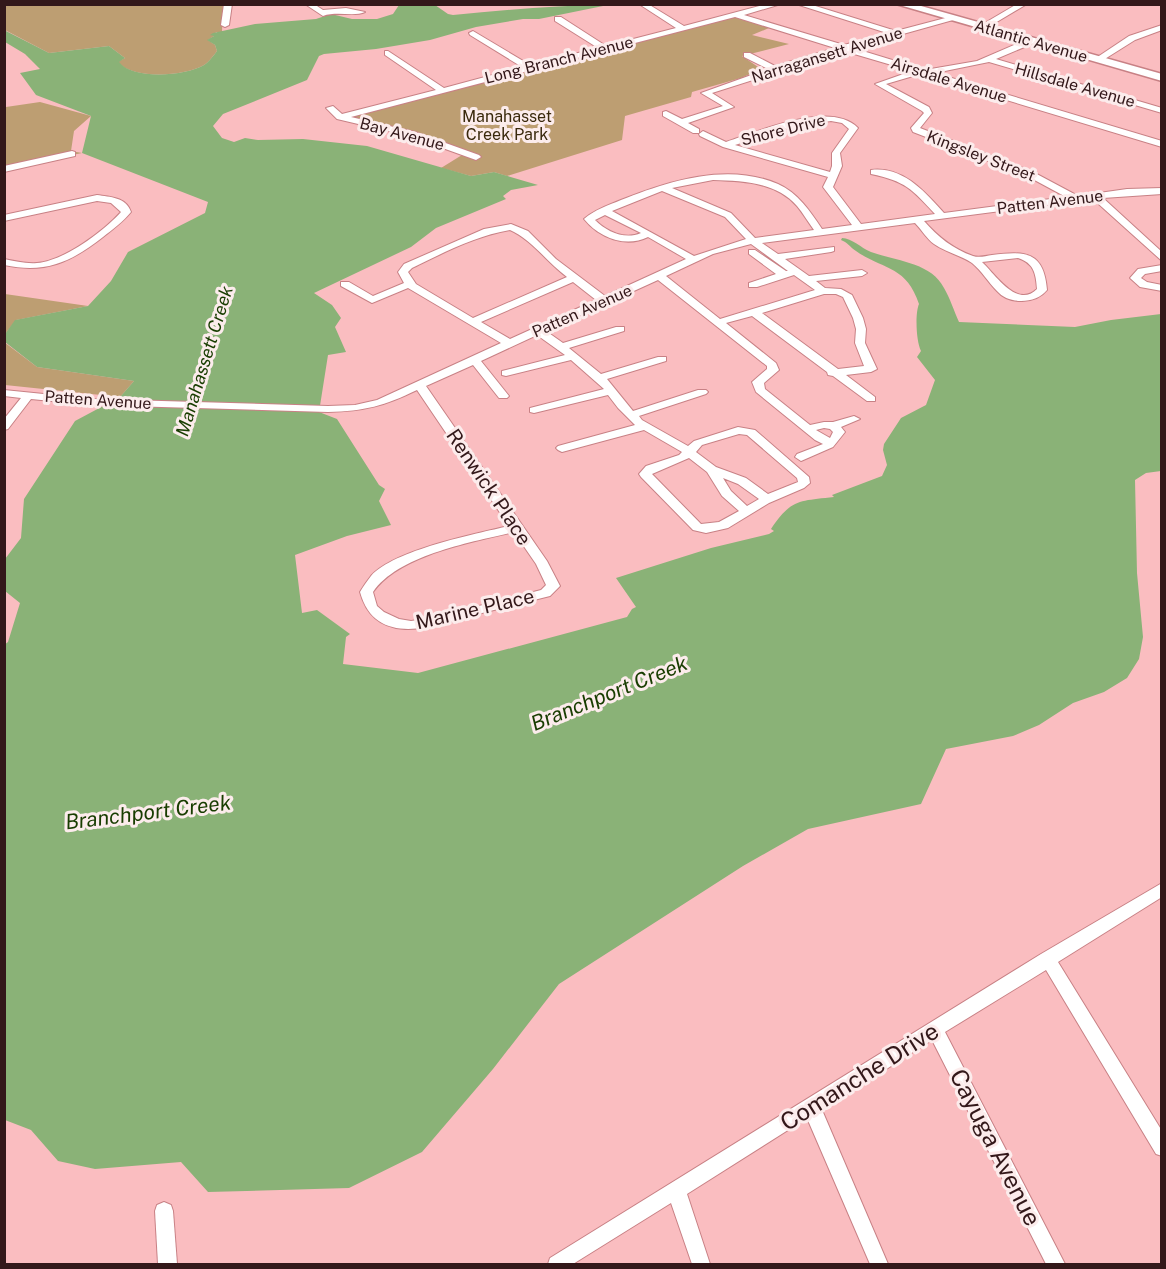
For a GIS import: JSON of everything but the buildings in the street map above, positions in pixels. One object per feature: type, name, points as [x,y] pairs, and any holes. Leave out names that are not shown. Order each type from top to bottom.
[{"type":"main road","name":"Atlantic Avenue","points":[[901,4],[1161,78]]},
{"type":"street","points":[[225,25],[228,4]]},
{"type":"street","points":[[308,4],[322,13],[346,10],[361,12]]},
{"type":"street","points":[[642,4],[682,28]]},
{"type":"street","name":"Long Branch Avenue","points":[[340,117],[778,4]]},
{"type":"street","points":[[799,4],[896,33]]},
{"type":"street","points":[[982,27],[1024,4]]},
{"type":"street","name":"Airsdale Avenue","points":[[736,15],[1161,144]]},
{"type":"street","name":"Narragansett Avenue","points":[[682,122],[730,107],[705,93],[774,69],[950,18]]},
{"type":"street","points":[[558,19],[604,48]]},
{"type":"street","points":[[1097,60],[1132,38],[1161,27]]},
{"type":"street","points":[[473,33],[529,68]]},
{"type":"street","points":[[922,72],[988,59],[1031,41]]},
{"type":"street","points":[[388,53],[442,90]]},
{"type":"street","points":[[747,55],[774,69]]},
{"type":"street","name":"Hillsdale Avenue","points":[[988,59],[1161,111]]},
{"type":"street","name":"Kingsley Street","points":[[922,72],[879,84],[926,108],[928,113],[915,128],[916,130],[1030,174],[1077,199]]},
{"type":"street","name":"Bay Avenue","points":[[330,108],[340,117],[412,134],[476,157]]},
{"type":"street","name":"Shore Drive","points":[[666,114],[726,145],[832,175]]},
{"type":"street","name":"Shore Drive","points":[[726,145],[816,118],[841,119],[850,122],[854,128],[836,153],[837,166],[828,185],[829,190],[858,226]]},
{"type":"street","points":[[4,169],[72,154]]},
{"type":"street","points":[[874,172],[894,174],[910,182],[941,215]]},
{"type":"street","name":"Shore Drive","points":[[605,211],[663,188],[724,176],[761,180],[781,188],[801,203],[819,231]]},
{"type":"street","points":[[663,188],[720,210],[735,220],[752,246],[784,275]]},
{"type":"street","name":"Patten Avenue","points":[[4,393],[93,402],[355,408],[376,404],[727,246],[752,246],[819,231],[941,215],[1126,192],[1161,191]]},
{"type":"street","points":[[1095,196],[1161,258]]},
{"type":"street","points":[[4,262],[28,267],[60,262],[120,219],[126,212],[119,202],[102,198],[6,214]]},
{"type":"street","points":[[647,234],[631,240],[624,239],[590,221],[590,218],[605,211],[631,222],[647,234],[694,260]]},
{"type":"street","points":[[917,219],[936,241],[974,260],[992,276],[1001,290],[1010,295],[1028,298],[1037,295],[1042,290],[1040,268],[1029,258],[1014,255],[974,260]]},
{"type":"street","points":[[510,344],[407,280],[403,272],[408,266],[487,231],[511,227],[525,233],[552,261],[604,301]]},
{"type":"street","points":[[752,246],[777,256],[823,291]]},
{"type":"street","points":[[777,256],[831,249]]},
{"type":"street","points":[[1161,268],[1142,271],[1135,278],[1144,285],[1161,288]]},
{"type":"street","points":[[753,285],[797,272]]},
{"type":"street","points":[[808,279],[862,273]]},
{"type":"street","points":[[660,276],[772,365],[773,370],[759,378],[758,386],[819,438],[829,442]]},
{"type":"street","points":[[472,322],[573,278]]},
{"type":"street","points":[[345,284],[372,300],[407,280]]},
{"type":"street","points":[[720,322],[823,291],[837,291],[847,295],[858,318],[861,329],[860,343],[871,367],[868,370],[832,373]]},
{"type":"street","points":[[754,312],[832,373],[871,399]]},
{"type":"street","points":[[561,347],[620,329]]},
{"type":"street","points":[[538,331],[598,378],[631,415],[689,452],[712,470],[742,481],[767,499]]},
{"type":"street","points":[[506,373],[571,357]]},
{"type":"street","points":[[598,378],[662,359]]},
{"type":"street","points":[[475,360],[503,396]]},
{"type":"street","name":"Renwick Place","points":[[419,385],[553,582],[551,590]]},
{"type":"street","points":[[534,410],[611,391]]},
{"type":"street","points":[[631,415],[702,392]]},
{"type":"street","points":[[4,427],[28,396]]},
{"type":"street","points":[[810,428],[824,425],[834,426],[854,419]]},
{"type":"street","points":[[562,448],[646,426]]},
{"type":"street","points":[[801,457],[822,450],[838,437],[839,432],[834,426]]},
{"type":"street","points":[[738,430],[751,432],[805,480],[802,485],[767,499],[724,524],[702,529],[697,527],[646,476],[646,472],[650,469],[683,458],[689,452],[698,443],[722,435],[738,430]]},
{"type":"street","points":[[712,470],[726,494],[746,511]]},
{"type":"street","name":"Marine Place","points":[[515,528],[436,549],[385,570],[369,584],[366,597],[368,603],[386,619],[414,625],[427,624],[551,590]]},
{"type":"street","name":"Comanche Drive","points":[[557,1264],[1047,959],[1159,894]]},
{"type":"street","points":[[1047,959],[1161,1148]]},
{"type":"street","name":"Cayuga Avenue","points":[[935,1029],[1056,1264]]},
{"type":"street","points":[[811,1106],[879,1264]]},
{"type":"street","points":[[676,1189],[701,1264]]},
{"type":"street","points":[[164,1211],[168,1264]]},
{"type":"green space","points":[[7,4],[223,5],[222,32],[216,32],[208,40],[215,45],[217,51],[204,65],[173,74],[147,74],[125,68],[118,62],[125,58],[109,46],[49,53],[5,30],[4,6]]},
{"type":"green space","name":"Manahasset Creek Park","points":[[736,17],[769,28],[752,35],[789,44],[742,56],[761,69],[741,78],[692,92],[691,97],[625,116],[622,140],[507,176],[494,172],[471,176],[441,168],[462,155],[463,149],[416,133],[351,118],[352,115]]},
{"type":"green space","points":[[4,101],[6,107],[40,102],[91,116],[74,131],[71,151],[82,153],[5,169]]},
{"type":"green space","points":[[5,294],[88,306],[16,320],[5,334]]},
{"type":"green space","points":[[4,342],[37,367],[134,381],[120,397],[5,385]]},
{"type":"water","points":[[399,5],[435,5],[453,15],[608,5],[539,19],[523,19],[476,27],[430,40],[376,49],[324,54],[319,56],[307,80],[223,114],[213,126],[222,138],[234,142],[245,138],[303,139],[367,146],[471,176],[494,172],[538,185],[511,190],[503,196],[506,199],[436,228],[411,247],[314,293],[332,305],[341,318],[335,327],[346,352],[328,355],[319,412],[337,419],[379,485],[385,489],[379,501],[391,525],[347,536],[295,555],[302,613],[317,610],[350,634],[346,637],[343,664],[418,673],[627,617],[636,607],[616,578],[711,548],[769,534],[774,531],[771,529],[784,512],[797,503],[834,497],[832,495],[882,476],[887,465],[883,450],[884,444],[901,418],[926,405],[935,380],[917,357],[921,351],[917,327],[919,304],[914,291],[900,275],[856,251],[841,240],[842,238],[871,252],[912,264],[930,273],[944,288],[959,322],[1075,327],[1161,314],[1161,471],[1146,473],[1135,480],[1137,573],[1143,637],[1139,659],[1127,678],[1104,692],[1073,703],[1039,725],[1013,736],[946,749],[921,804],[808,829],[743,866],[559,984],[493,1069],[422,1152],[349,1188],[208,1192],[181,1162],[95,1169],[58,1161],[31,1130],[5,1120],[4,645],[8,642],[20,603],[5,591],[5,559],[21,538],[24,499],[75,421],[120,397],[134,381],[37,367],[5,342],[5,334],[15,320],[88,306],[111,281],[128,252],[205,213],[208,202],[82,153],[91,116],[36,95],[20,73],[40,69],[25,54],[5,42],[4,30],[49,53],[109,46],[125,58],[119,62],[135,72],[173,74],[196,69],[209,61],[217,51],[215,45],[207,40],[214,36],[210,35],[213,33],[255,24],[316,19],[331,14],[352,19],[377,19],[393,14]]},
{"type":"water label","name":"Manahassett Creek","points":[[204,361]]},
{"type":"water label","name":"Branchport Creek","points":[[609,693]]},
{"type":"water label","name":"Branchport Creek","points":[[148,812]]}]
